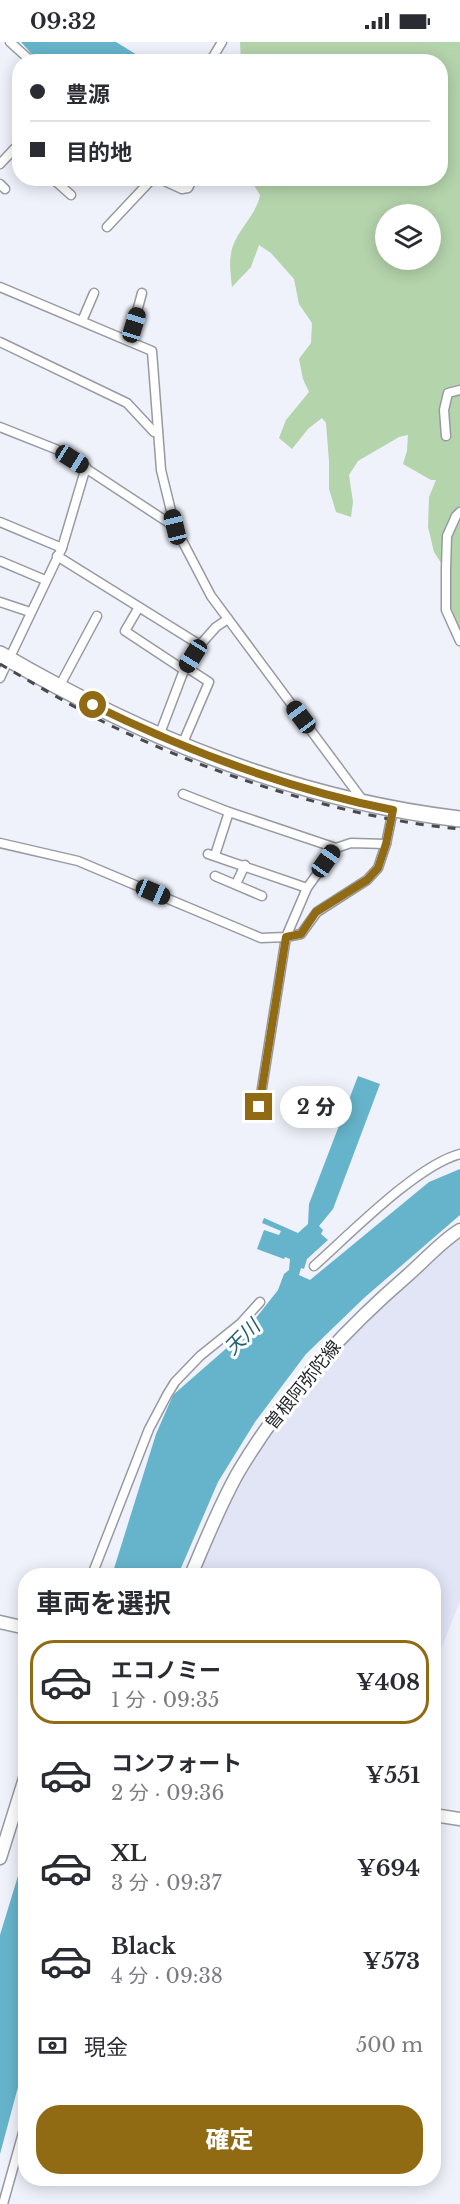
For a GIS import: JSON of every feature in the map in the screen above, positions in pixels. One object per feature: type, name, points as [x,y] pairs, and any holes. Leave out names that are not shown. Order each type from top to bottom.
[{"type":"highway","points":[[4,656],[59,687],[159,736],[254,773],[311,791],[366,804],[460,819]]},
{"type":"main road","name":"曽根阿弥陀線","points":[[194,1568],[239,1472],[298,1388],[352,1327],[460,1230]]},
{"type":"main road","points":[[0,1622],[18,1626]]},
{"type":"main road","points":[[0,1858],[18,1800]]},
{"type":"main road","points":[[441,1816],[460,1819]]},
{"type":"street","points":[[10,42],[23,54]]},
{"type":"street","points":[[0,165],[12,151]]},
{"type":"street","points":[[61,186],[71,195]]},
{"type":"street","points":[[107,227],[145,186]]},
{"type":"street","points":[[175,186],[182,189],[189,186]]},
{"type":"street","points":[[0,287],[152,351],[161,470],[175,527],[211,596],[366,804]]},
{"type":"street","points":[[82,321],[94,293]]},
{"type":"street","points":[[129,341],[142,294]]},
{"type":"street","points":[[0,342],[128,403],[154,432],[158,432]]},
{"type":"street","points":[[446,436],[444,410],[448,393],[460,390]]},
{"type":"street","points":[[0,427],[58,450],[175,527]]},
{"type":"street","points":[[0,678],[4,656],[30,612],[62,548],[86,467]]},
{"type":"street","points":[[460,512],[447,536],[446,610],[460,641]]},
{"type":"street","points":[[0,522],[62,548]]},
{"type":"street","points":[[57,556],[200,645]]},
{"type":"street","points":[[0,561],[45,580]]},
{"type":"street","points":[[0,602],[30,612]]},
{"type":"street","points":[[139,607],[125,631],[209,682],[182,746]]},
{"type":"street","points":[[59,687],[97,616]]},
{"type":"street","points":[[159,736],[185,668],[200,645],[216,627],[228,619]]},
{"type":"street","points":[[183,794],[336,848]]},
{"type":"street","points":[[0,843],[78,861],[261,938],[286,937],[301,934],[316,912],[367,880],[378,868],[393,810]]},
{"type":"street","points":[[229,812],[212,854],[307,888]]},
{"type":"street","points":[[259,1107],[286,937],[307,888],[336,848],[351,843],[386,844]]},
{"type":"street","points":[[236,884],[245,865]]},
{"type":"street","points":[[215,876],[262,896]]},
{"type":"street","points":[[314,1266],[408,1183],[449,1157],[460,1154]]},
{"type":"street","points":[[95,1568],[149,1429],[175,1382],[200,1356],[241,1323],[260,1302]]},
{"type":"street","points":[[3,2204],[18,2151]]},
{"type":"shaded area","points":[[460,1236],[460,1601],[441,1649],[441,1568],[201,1568],[228,1507],[257,1455],[308,1382],[342,1344]]},
{"type":"green space","points":[[240,42],[460,42],[460,632],[450,605],[449,575],[434,552],[428,527],[429,497],[436,480],[431,480],[403,464],[408,435],[399,437],[358,461],[349,475],[353,502],[351,517],[336,512],[329,489],[326,423],[322,418],[308,429],[292,449],[279,438],[286,420],[309,392],[303,379],[299,359],[311,343],[312,323],[299,304],[294,279],[271,253],[259,245],[251,267],[232,287],[230,258],[233,246],[258,203],[260,195],[254,186],[448,186],[448,54],[241,54]]},
{"type":"water","points":[[21,42],[116,42],[136,54],[32,54]]},
{"type":"water","name":"天川","points":[[358,1076],[380,1084],[333,1209],[319,1226],[323,1230],[321,1234],[328,1240],[307,1259],[299,1275],[310,1280],[429,1182],[460,1169],[460,1215],[364,1298],[306,1354],[255,1422],[218,1482],[181,1568],[114,1568],[156,1434],[173,1395],[245,1332],[278,1290],[284,1274],[289,1270],[290,1259],[257,1249],[264,1230],[279,1235],[281,1231],[262,1223],[264,1218],[298,1233],[308,1224],[309,1204]]},
{"type":"water","points":[[18,1876],[18,2087],[0,2154],[0,1935]]},
{"type":"railway","points":[[0,664],[116,728],[196,763],[284,793],[329,805],[373,816],[460,829]]},
{"type":"route","points":[[93,705],[145,730],[254,773],[311,791],[393,810],[378,868],[367,880],[316,912],[301,934],[286,937],[259,1107]]}]
